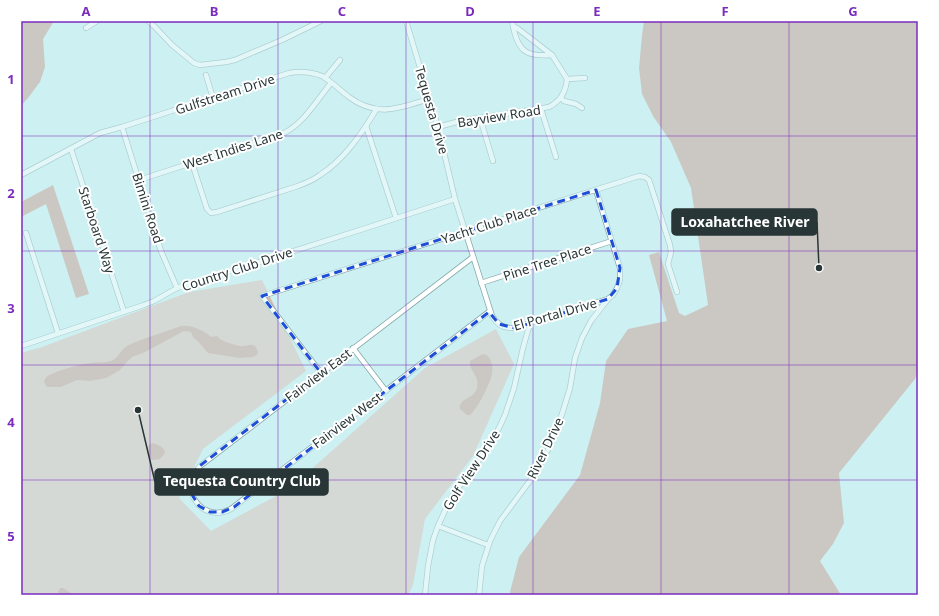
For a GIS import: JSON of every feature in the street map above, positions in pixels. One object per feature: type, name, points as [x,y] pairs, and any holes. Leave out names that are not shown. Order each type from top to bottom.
[{"type":"street","points":[[86,28],[97,21]]},
{"type":"street","points":[[148,21],[172,45],[194,63],[200,65],[235,60],[321,21]]},
{"type":"street","name":"Tequesta Drive","points":[[406,21],[438,127],[455,199]]},
{"type":"street","points":[[512,21],[515,38],[524,52],[539,56],[552,55]]},
{"type":"street","points":[[513,26],[552,55],[567,78],[567,84],[561,98],[564,101],[576,104],[582,108]]},
{"type":"street","points":[[325,78],[340,60]]},
{"type":"street","name":"Gulfstream Drive","points":[[21,175],[100,133],[289,73],[309,72],[316,74],[325,78],[362,106],[376,110],[398,109],[429,99]]},
{"type":"street","points":[[206,75],[213,98]]},
{"type":"street","points":[[567,78],[584,78]]},
{"type":"street","name":"West Indies Lane","points":[[139,180],[290,130],[300,121],[331,83]]},
{"type":"street","name":"Bayview Road","points":[[438,127],[460,121],[541,109],[552,106],[561,98]]},
{"type":"street","points":[[541,109],[556,157]]},
{"type":"street","points":[[192,163],[207,209],[211,213],[217,212],[295,187],[315,178],[336,163],[344,155],[376,110]]},
{"type":"street","points":[[480,118],[493,161]]},
{"type":"street","points":[[366,126],[396,218]]},
{"type":"street","name":"Bimini Road","points":[[122,127],[161,251],[177,288]]},
{"type":"street","name":"Starboard Way","points":[[71,149],[124,312]]},
{"type":"street","name":"Yacht Club Place","points":[[321,373],[262,296],[639,176],[648,178],[649,180],[670,245],[668,264],[677,292]]},
{"type":"street","points":[[596,190],[612,241]]},
{"type":"street","name":"Country Club Drive","points":[[21,346],[154,301],[177,288],[455,199]]},
{"type":"street","name":"El Portal Drive","points":[[455,199],[490,311],[497,323],[506,328],[515,328],[608,299],[613,295],[620,280],[620,268],[612,241]]},
{"type":"street","points":[[26,234],[58,333]]},
{"type":"street","name":"Pine Tree Place","points":[[481,283],[612,241]]},
{"type":"street","name":"Fairview East","points":[[199,506],[191,493],[190,485],[192,476],[197,468],[473,257]]},
{"type":"street","name":"River Drive","points":[[479,595],[480,577],[488,545],[500,521],[530,480],[550,446],[565,407],[575,358],[582,338],[591,321],[608,299]]},
{"type":"street","name":"Fairview West","points":[[199,506],[207,511],[216,513],[231,509],[490,311]]},
{"type":"street","name":"Golf View Drive","points":[[426,595],[426,579],[429,559],[438,526],[455,492],[484,453],[505,415],[514,388],[530,323]]},
{"type":"street","points":[[353,348],[386,391]]},
{"type":"street","points":[[438,526],[488,545]]},
{"type":"highlighted area","points":[[596,190],[620,268],[617,288],[608,299],[515,328],[499,324],[489,312],[234,507],[222,512],[210,512],[199,506],[191,493],[191,479],[197,468],[321,373],[262,296]]},
{"type":"shaded area","points":[[21,21],[54,21],[43,39],[45,67],[40,82],[21,106]]},
{"type":"shaded area","points":[[644,21],[918,21],[918,370],[915,379],[839,473],[844,523],[833,544],[820,561],[841,595],[511,595],[510,592],[519,557],[580,475],[600,403],[606,361],[628,329],[667,321],[649,255],[659,252],[679,313],[685,316],[708,305],[691,188],[671,142],[653,116],[642,94],[639,68]]},
{"type":"shaded area","points":[[53,185],[89,294],[76,298],[46,204],[21,217],[21,202]]},
{"type":"shaded area","points":[[262,280],[306,371],[203,449],[179,498],[211,531],[289,489],[425,368],[496,329],[514,364],[473,456],[425,519],[413,585],[408,595],[21,595],[21,353],[42,347],[189,292]]},
{"type":"shaded area","points":[[181,326],[197,328],[211,337],[217,336],[223,341],[236,345],[253,345],[256,347],[258,352],[257,355],[253,357],[240,358],[208,353],[194,338],[191,332],[184,331],[145,352],[132,357],[120,370],[106,378],[90,381],[77,380],[61,387],[47,387],[44,383],[47,376],[66,369],[90,363],[111,361],[130,345]]},
{"type":"shaded area","points":[[485,354],[492,362],[491,378],[477,407],[470,415],[467,415],[460,409],[460,405],[464,400],[476,392],[478,384],[471,368],[470,361]]},
{"type":"shaded area","points":[[152,443],[160,446],[165,453],[160,459],[152,460],[149,456],[148,446]]},
{"type":"shaded area","points":[[60,588],[63,588],[74,595],[60,595],[58,592]]},
{"type":"place","name":"Loxahatchee River","points":[[819,268]]},
{"type":"place","name":"Tequesta Country Club","points":[[138,410]]}]
